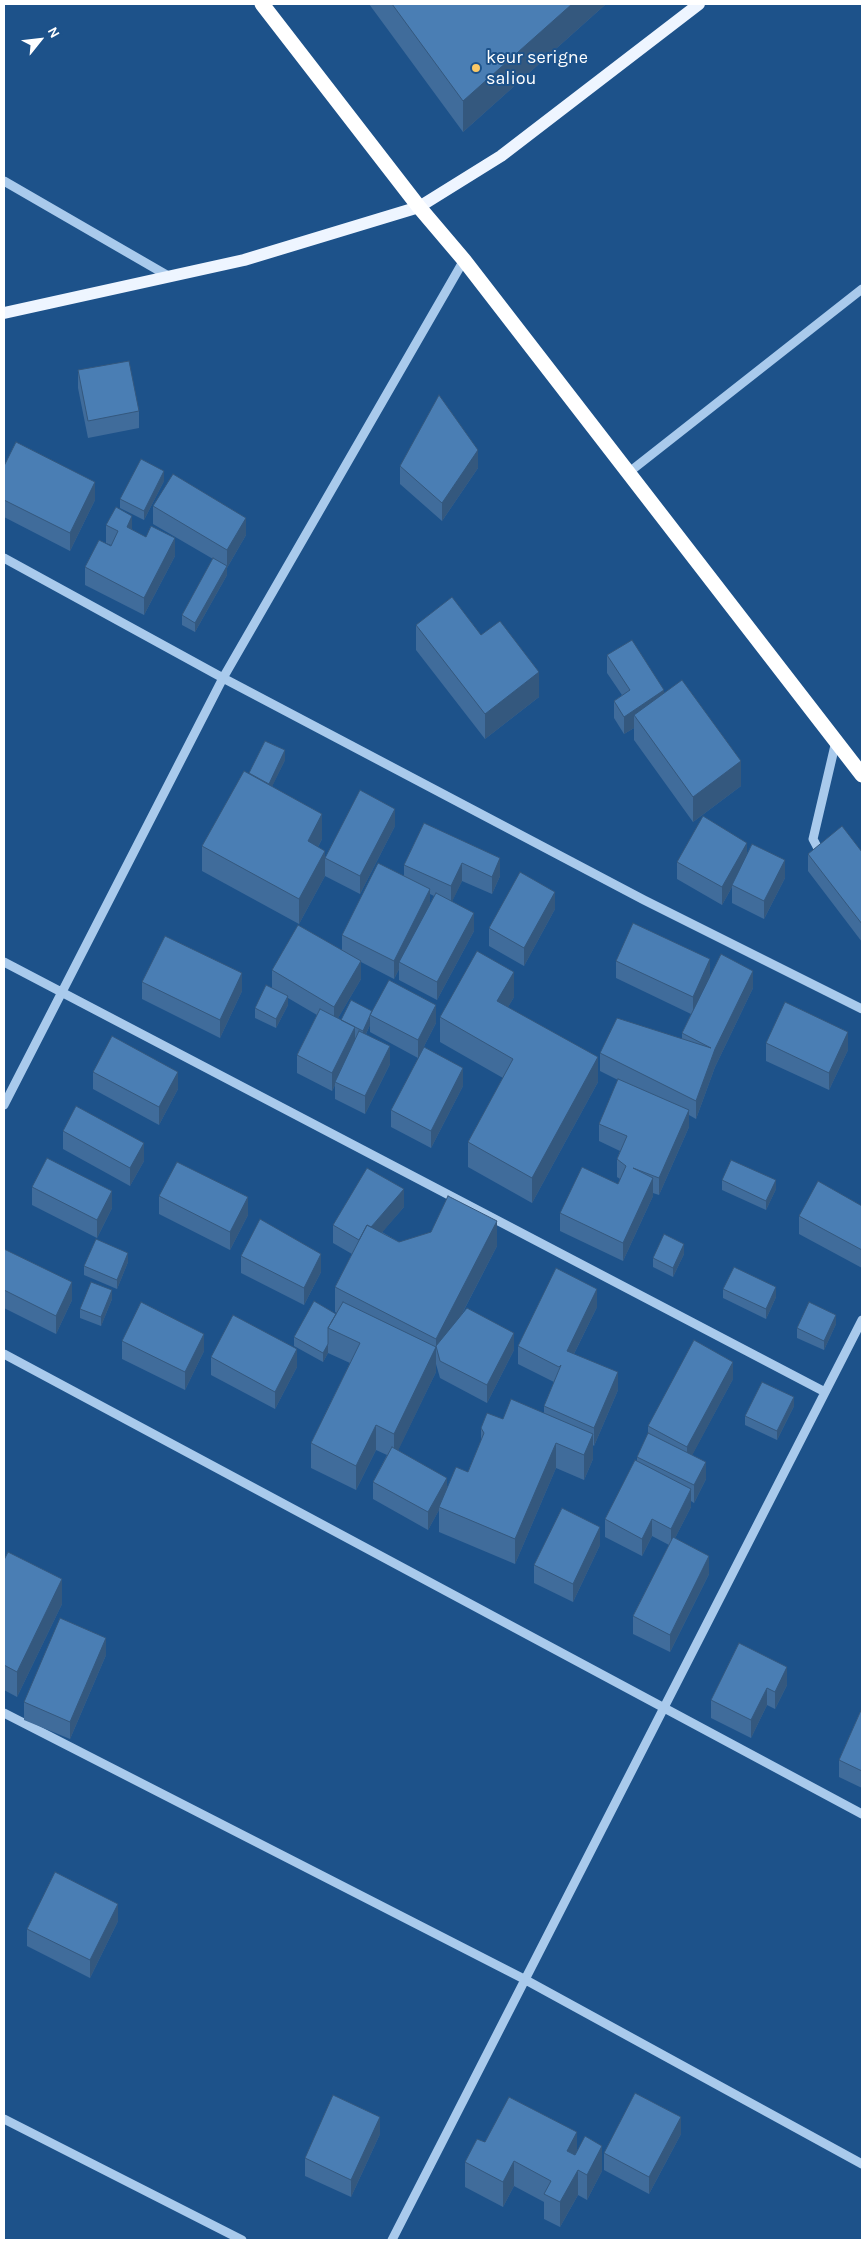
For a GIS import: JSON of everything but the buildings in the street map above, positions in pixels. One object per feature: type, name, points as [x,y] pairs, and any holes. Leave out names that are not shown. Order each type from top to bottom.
[{"type":"highway","points":[[262,4],[419,207],[464,260],[862,775]]},
{"type":"main road","points":[[4,314],[172,278],[244,260],[419,207],[501,156],[699,4]]},
{"type":"street","points":[[4,181],[172,278]]},
{"type":"street","points":[[4,1105],[223,678],[464,260]]},
{"type":"street","points":[[628,473],[862,289]]},
{"type":"street","points":[[4,558],[223,678],[644,900],[862,1009]]},
{"type":"street","points":[[823,859],[813,839],[836,741]]},
{"type":"street","points":[[4,962],[825,1392]]},
{"type":"street","points":[[392,2240],[862,1320]]},
{"type":"street","points":[[4,1354],[862,1814]]},
{"type":"street","points":[[4,1714],[524,1979],[862,2164]]},
{"type":"street","points":[[4,2119],[242,2240]]},
{"type":"place","name":"keur serigne saliou","points":[[476,68]]}]
